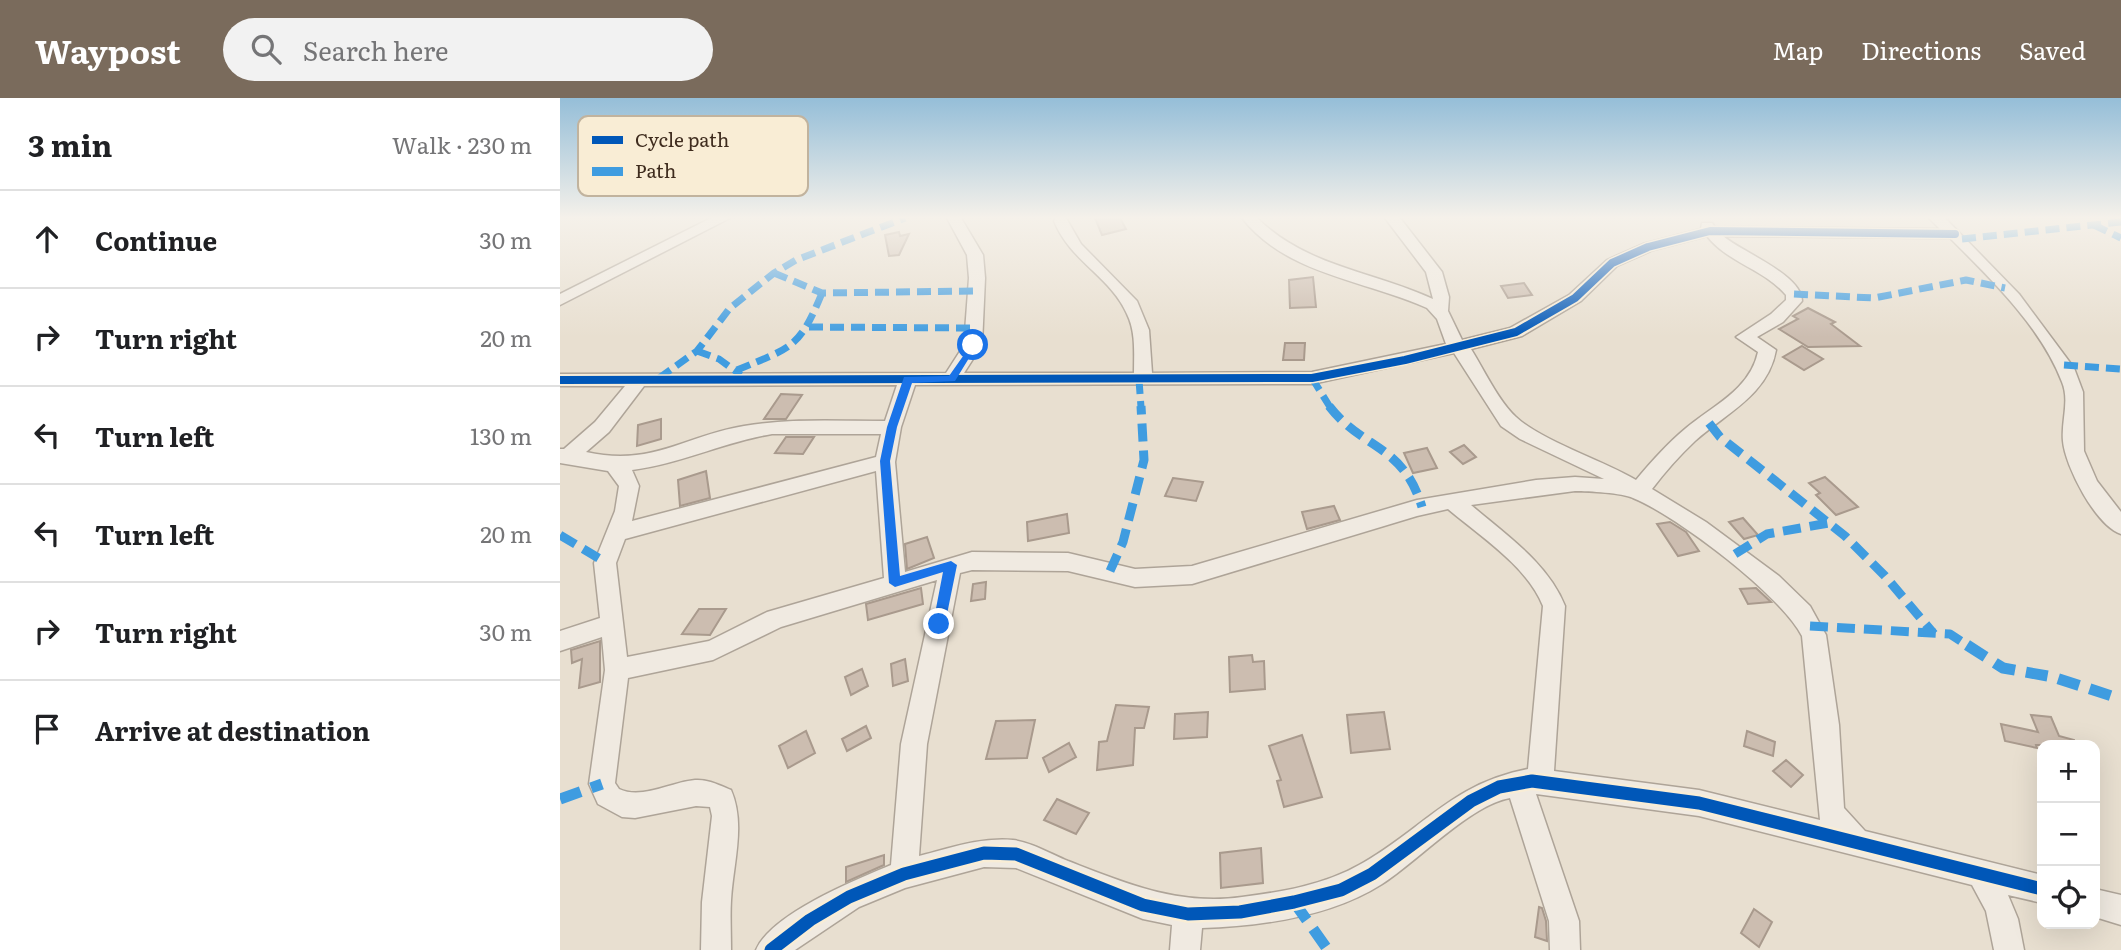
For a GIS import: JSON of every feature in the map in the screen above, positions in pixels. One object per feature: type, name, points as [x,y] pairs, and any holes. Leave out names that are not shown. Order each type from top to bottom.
[{"type":"street","points":[[560,300],[644,258]]},
{"type":"street","points":[[951,379],[973,345],[977,278],[975,258]]},
{"type":"street","points":[[1085,258],[1124,295],[1136,312],[1142,332],[1143,380]]},
{"type":"street","points":[[1301,258],[1329,272],[1412,295],[1440,310]]},
{"type":"street","points":[[1424,258],[1441,285],[1440,310],[1458,347],[1508,421],[1527,434],[1591,463],[1699,528],[1771,582],[1808,622],[1814,635],[1826,725],[1820,821]]},
{"type":"street","points":[[560,380],[1312,378],[1490,340],[1533,323],[1575,298],[1612,263],[1624,258]]},
{"type":"street","points":[[1637,491],[1692,434],[1728,408],[1748,387],[1760,371],[1767,351],[1745,337],[1777,318],[1794,301],[1794,294],[1785,284],[1750,258]]},
{"type":"street","points":[[1979,258],[1993,272],[2068,374],[2074,388],[2072,443],[2077,459],[2093,489],[2121,526]]},
{"type":"street","points":[[564,456],[602,427],[639,380]]},
{"type":"street","points":[[895,583],[885,461],[892,427],[908,380]]},
{"type":"street","points":[[564,456],[614,465],[672,457],[740,433],[762,429],[892,427]]},
{"type":"street","points":[[616,533],[885,461]]},
{"type":"street","points":[[614,465],[625,475],[629,486],[605,563],[617,670],[602,784],[610,799],[626,804],[651,803],[685,794],[715,794],[726,806],[716,902],[716,950]]},
{"type":"street","points":[[617,670],[713,650],[767,622],[951,565],[985,560],[1023,560],[1096,567],[1135,578],[1192,575],[1405,512],[1452,501],[1577,484],[1637,491]]},
{"type":"street","points":[[1452,501],[1518,557],[1548,591],[1554,606],[1530,783],[1564,921],[1565,950]]},
{"type":"street","points":[[904,874],[914,744],[951,565]]},
{"type":"street","points":[[560,641],[611,624]]},
{"type":"street","points":[[771,950],[810,920],[849,897],[904,874],[984,853],[1016,854],[1143,905],[1188,914],[1240,912],[1341,890],[1395,858],[1471,801],[1500,787],[1530,783],[1699,803],[1820,821],[1855,840],[2037,888]]},
{"type":"street","points":[[1981,874],[1998,901],[2006,923],[2009,950]]},
{"type":"street","points":[[2100,904],[2121,910]]},
{"type":"street","points":[[1185,950],[1188,914]]},
{"type":"building","points":[[1313,277],[1316,307],[1290,308],[1289,280]]},
{"type":"building","points":[[1524,283],[1532,295],[1508,298],[1501,286]]},
{"type":"building","points":[[1808,308],[1835,322],[1831,324],[1860,346],[1808,347],[1779,329],[1798,319],[1793,316]]},
{"type":"building","points":[[1285,343],[1305,343],[1304,360],[1283,360]]},
{"type":"building","points":[[1802,346],[1823,359],[1804,370],[1783,357]]},
{"type":"building","points":[[781,394],[802,395],[786,419],[764,419]]},
{"type":"building","points":[[661,419],[661,439],[637,446],[638,425]]},
{"type":"building","points":[[786,437],[814,437],[803,454],[775,453]]},
{"type":"building","points":[[1464,445],[1476,457],[1463,464],[1450,452]]},
{"type":"building","points":[[1427,448],[1437,468],[1413,473],[1404,453]]},
{"type":"building","points":[[706,471],[710,498],[680,506],[678,480]]},
{"type":"building","points":[[1825,477],[1858,507],[1836,515],[1816,495],[1820,493],[1809,483]]},
{"type":"building","points":[[1173,478],[1203,482],[1196,501],[1165,496]]},
{"type":"building","points":[[1334,506],[1340,520],[1307,529],[1302,512]]},
{"type":"building","points":[[1067,514],[1069,533],[1028,541],[1027,522]]},
{"type":"building","points":[[1743,518],[1758,535],[1744,539],[1729,522]]},
{"type":"building","points":[[1670,522],[1686,532],[1699,551],[1678,556],[1657,524]]},
{"type":"building","points":[[927,537],[934,558],[907,569],[905,544]]},
{"type":"building","points":[[986,582],[985,599],[971,601],[973,584]]},
{"type":"building","points":[[921,588],[923,604],[868,620],[866,604]]},
{"type":"building","points":[[1756,588],[1771,602],[1748,604],[1740,589]]},
{"type":"building","points":[[699,609],[726,609],[710,635],[682,634]]},
{"type":"building","points":[[600,641],[600,682],[579,688],[582,659],[572,663],[571,650]]},
{"type":"building","points":[[1252,655],[1253,662],[1264,661],[1265,689],[1230,692],[1229,657]]},
{"type":"building","points":[[905,659],[908,681],[893,686],[891,664]]},
{"type":"building","points":[[862,669],[868,686],[851,695],[845,677]]},
{"type":"building","points":[[1116,705],[1149,707],[1144,728],[1135,728],[1133,765],[1097,770],[1099,742],[1107,741]]},
{"type":"building","points":[[1208,712],[1207,737],[1174,739],[1175,714]]},
{"type":"building","points":[[1384,712],[1390,749],[1351,753],[1347,715]]},
{"type":"building","points":[[2031,715],[2051,717],[2059,736],[2074,740],[2037,740],[2037,748],[2005,741],[2001,724],[2038,732]]},
{"type":"building","points":[[1035,720],[1027,758],[986,759],[996,721]]},
{"type":"building","points":[[866,726],[871,738],[847,751],[842,739]]},
{"type":"building","points":[[806,731],[815,753],[788,768],[779,746]]},
{"type":"building","points":[[1747,731],[1775,742],[1773,756],[1744,746]]},
{"type":"building","points":[[1302,735],[1322,797],[1284,807],[1277,781],[1281,780],[1269,746]]},
{"type":"building","points":[[1069,743],[1076,757],[1049,772],[1043,758]]},
{"type":"building","points":[[1786,760],[1803,775],[1791,787],[1773,771]]},
{"type":"building","points":[[1057,799],[1089,813],[1076,834],[1044,820]]},
{"type":"building","points":[[1261,848],[1263,883],[1221,888],[1220,853]]},
{"type":"building","points":[[884,855],[884,865],[846,882],[846,867]]},
{"type":"building","points":[[1539,907],[1542,908],[1546,921],[1547,941],[1535,937]]},
{"type":"building","points":[[1754,909],[1772,922],[1759,947],[1741,933]]},
{"type":"marked path","points":[[659,378],[697,351],[730,308],[774,273],[802,258]]},
{"type":"marked path","points":[[774,273],[822,293],[977,291]]},
{"type":"marked path","points":[[1794,294],[1874,298],[1966,280],[2005,288]]},
{"type":"marked path","points":[[737,370],[776,354],[802,336],[810,324],[822,293]]},
{"type":"marked path","points":[[809,327],[975,328]]},
{"type":"marked path","points":[[697,351],[719,359],[741,375]]},
{"type":"marked path","points":[[2064,365],[2121,369]]},
{"type":"marked path","points":[[1312,378],[1340,418],[1400,463],[1409,474],[1422,507]]},
{"type":"marked path","points":[[1110,571],[1123,542],[1144,460],[1139,380]]},
{"type":"marked path","points":[[1709,423],[1720,437],[1845,536],[1885,576],[1934,634]]},
{"type":"marked path","points":[[1735,554],[1745,545],[1767,534],[1829,523]]},
{"type":"marked path","points":[[560,535],[605,562]]},
{"type":"marked path","points":[[1810,626],[1950,634],[2003,668],[2053,677],[2121,699]]},
{"type":"marked path","points":[[560,799],[602,784]]},
{"type":"marked path","points":[[1294,902],[1328,950]]},
{"type":"cycle path","points":[[560,380],[1312,378],[1405,360],[1516,332],[1575,298],[1612,263],[1624,258]]},
{"type":"cycle path","points":[[771,950],[810,920],[849,897],[904,874],[984,853],[1016,854],[1143,905],[1188,914],[1240,912],[1294,902],[1341,890],[1372,874],[1471,801],[1499,787],[1532,781],[1699,803],[2037,888]]},
{"type":"route","points":[[939,624],[951,565],[895,583],[885,461],[892,427],[908,380],[951,379],[973,345]]}]
